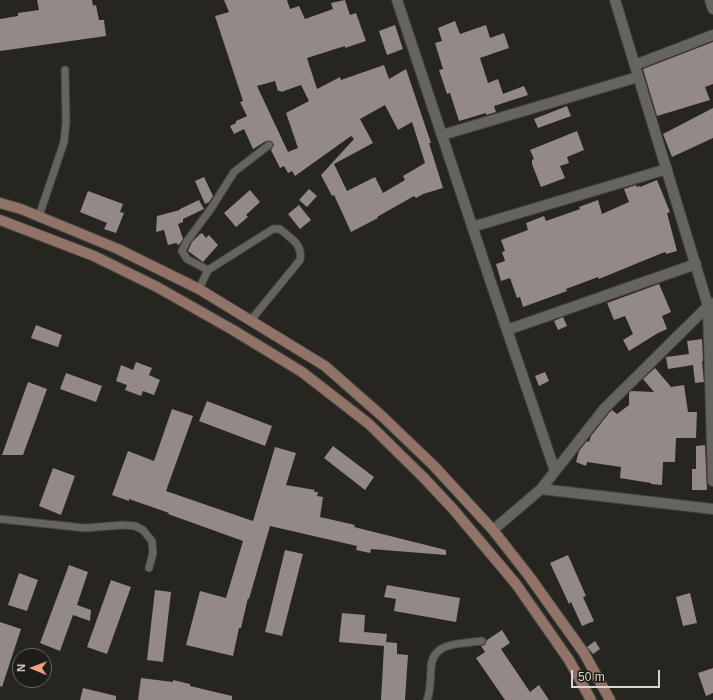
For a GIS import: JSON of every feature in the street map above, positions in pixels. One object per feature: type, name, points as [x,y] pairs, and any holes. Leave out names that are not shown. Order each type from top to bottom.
[{"type":"street","points":[[397,0],[472,227],[555,470]]},
{"type":"street","points":[[615,0],[666,169],[696,264],[711,304],[713,481]]},
{"type":"street","points":[[710,0],[713,9]]},
{"type":"street","points":[[635,65],[713,34]]},
{"type":"street","points":[[442,135],[638,77]]},
{"type":"street","points":[[472,227],[666,169]]},
{"type":"street","points":[[0,203],[21,209],[118,249],[199,289],[324,366],[383,417],[434,466],[492,530],[529,576],[584,653],[610,700]]},
{"type":"street","points":[[0,220],[94,256],[192,306],[302,372],[369,424],[449,504],[516,584],[569,660],[591,700]]},
{"type":"street","points":[[507,330],[696,264]]},
{"type":"street","points":[[492,530],[540,489],[604,409],[711,304]]},
{"type":"street","points":[[540,489],[713,510]]},
{"type":"lane","points":[[38,216],[64,142],[66,122],[65,70]]},
{"type":"lane","points":[[208,270],[187,259],[182,250],[234,172],[269,145]]},
{"type":"lane","points":[[199,289],[208,270],[273,229],[280,229],[299,245],[301,253],[300,260],[251,320]]},
{"type":"lane","points":[[0,519],[86,528],[123,525],[135,526],[143,530],[152,541],[152,553],[149,568]]},
{"type":"lane","points":[[427,700],[430,693],[431,665],[434,654],[445,646],[482,641]]},
{"type":"building","points":[[37,0],[92,0],[93,6],[96,5],[99,20],[104,20],[106,36],[0,51],[0,19],[18,16],[18,13],[39,10]]},
{"type":"building","points":[[224,0],[287,0],[290,9],[299,6],[305,19],[333,9],[331,3],[345,0],[350,15],[356,13],[366,41],[307,58],[317,89],[340,77],[341,80],[384,65],[389,79],[406,69],[431,143],[429,143],[443,188],[423,194],[416,198],[414,196],[377,217],[378,218],[351,232],[334,195],[332,196],[321,175],[354,139],[351,136],[295,176],[292,171],[288,173],[284,166],[280,168],[271,150],[274,145],[271,141],[266,141],[253,149],[244,129],[234,134],[230,126],[236,123],[236,121],[247,116],[240,102],[243,101],[215,16],[229,12]],"holes":[[[275,81],[278,91],[281,92],[301,85],[309,101],[286,113],[298,148],[288,152],[257,86]],[[385,105],[398,130],[412,122],[425,163],[403,176],[405,180],[383,193],[375,177],[347,191],[334,164],[373,143],[360,119]]]},
{"type":"building","points":[[455,21],[460,34],[486,25],[490,38],[504,33],[509,48],[480,58],[488,83],[498,79],[503,94],[524,86],[528,95],[494,106],[496,112],[486,115],[486,113],[459,121],[450,93],[447,94],[439,70],[443,69],[435,43],[442,41],[438,28]]},
{"type":"building","points":[[395,25],[403,49],[387,55],[379,31]]},
{"type":"building","points":[[713,42],[713,84],[705,87],[710,100],[657,116],[643,69]]},
{"type":"building","points":[[567,106],[571,116],[538,128],[534,119]]},
{"type":"building","points":[[713,108],[713,138],[672,157],[663,134]]},
{"type":"building","points":[[577,131],[584,150],[567,157],[569,163],[560,166],[565,178],[541,187],[532,164],[532,160],[534,159],[530,150]]},
{"type":"building","points":[[204,177],[213,196],[209,202],[205,204],[195,181]]},
{"type":"building","points":[[657,180],[670,212],[667,213],[677,251],[666,254],[665,252],[599,279],[598,277],[566,289],[567,291],[523,307],[520,297],[517,298],[510,278],[501,281],[496,264],[505,261],[502,252],[505,251],[501,240],[528,230],[526,223],[544,216],[546,221],[580,209],[579,207],[598,200],[602,214],[629,202],[624,189],[636,185],[637,187],[640,187]]},
{"type":"building","points":[[309,189],[317,196],[307,207],[299,200]]},
{"type":"building","points":[[250,190],[260,202],[246,215],[248,217],[236,227],[224,213]]},
{"type":"building","points":[[88,191],[123,204],[120,212],[124,213],[116,233],[104,229],[107,223],[80,212]]},
{"type":"building","points":[[199,200],[204,209],[183,219],[183,222],[178,224],[183,239],[179,245],[176,243],[168,245],[164,230],[156,232],[157,216],[180,210]]},
{"type":"building","points":[[299,205],[311,220],[300,229],[288,214]]},
{"type":"building","points":[[202,233],[206,238],[209,235],[218,245],[203,262],[188,251],[192,242]]},
{"type":"building","points":[[659,284],[671,312],[662,316],[667,329],[629,351],[623,340],[633,334],[625,316],[614,320],[607,303]]},
{"type":"building","points":[[563,317],[567,326],[558,330],[554,321]]},
{"type":"building","points":[[36,325],[62,335],[58,347],[31,338]]},
{"type":"building","points":[[702,339],[704,382],[695,383],[693,365],[668,369],[666,357],[689,354],[687,341]]},
{"type":"building","points":[[136,362],[152,368],[149,375],[160,380],[154,395],[143,391],[141,396],[125,390],[127,385],[116,381],[121,365],[133,370]]},
{"type":"building","points":[[655,368],[671,387],[684,385],[688,412],[697,412],[696,438],[676,438],[675,462],[663,462],[662,485],[620,478],[621,467],[587,462],[586,466],[576,462],[579,451],[587,441],[589,442],[591,436],[609,413],[612,410],[617,414],[629,405],[629,393],[631,391],[654,392],[643,379]]},
{"type":"building","points":[[545,372],[549,381],[539,386],[535,376]]},
{"type":"building","points":[[66,373],[102,386],[96,402],[60,389]]},
{"type":"building","points":[[28,382],[47,389],[23,455],[2,455]]},
{"type":"building","points":[[207,401],[272,426],[265,446],[199,421]]},
{"type":"building","points":[[172,409],[193,416],[166,491],[253,521],[275,447],[296,453],[286,485],[315,490],[314,492],[318,492],[317,496],[323,497],[320,517],[446,550],[446,555],[371,549],[370,553],[356,550],[357,546],[270,526],[249,599],[248,598],[241,628],[239,628],[233,656],[186,645],[200,591],[226,598],[243,541],[168,514],[169,513],[129,499],[129,501],[112,495],[128,451],[154,461]]},
{"type":"building","points":[[705,445],[707,490],[692,490],[692,469],[696,469],[696,446]]},
{"type":"building","points":[[333,446],[374,477],[365,490],[324,458]]},
{"type":"building","points":[[53,468],[75,476],[61,515],[39,506]]},
{"type":"building","points":[[285,550],[303,554],[282,636],[265,632]]},
{"type":"building","points":[[568,555],[586,596],[583,597],[594,621],[582,626],[571,602],[569,604],[550,563]]},
{"type":"building","points":[[69,565],[88,572],[77,605],[91,610],[90,621],[73,615],[60,651],[40,643]]},
{"type":"building","points":[[19,573],[38,580],[27,611],[8,605]]},
{"type":"building","points":[[111,580],[131,587],[107,654],[87,647]]},
{"type":"building","points":[[387,585],[460,598],[456,622],[394,611],[396,599],[384,597]]},
{"type":"building","points":[[155,590],[171,592],[163,662],[147,660]]},
{"type":"building","points":[[690,593],[697,623],[683,626],[676,597]]},
{"type":"building","points":[[342,613],[365,615],[364,632],[387,634],[386,642],[397,643],[397,654],[408,655],[405,700],[381,700],[384,646],[339,642]]},
{"type":"building","points":[[0,622],[21,629],[15,648],[12,648],[12,656],[2,687],[0,686]]},
{"type":"building","points":[[502,630],[510,643],[501,649],[530,692],[539,685],[549,700],[505,700],[476,658],[485,652],[481,646],[485,645],[487,640]]},
{"type":"building","points":[[595,641],[600,649],[593,654],[587,647]]},
{"type":"building","points":[[713,668],[713,693],[706,696],[698,673]]},
{"type":"building","points":[[141,678],[173,682],[173,680],[190,684],[190,686],[232,696],[232,700],[138,700]]},
{"type":"building","points":[[83,688],[116,696],[116,700],[80,700]]}]
